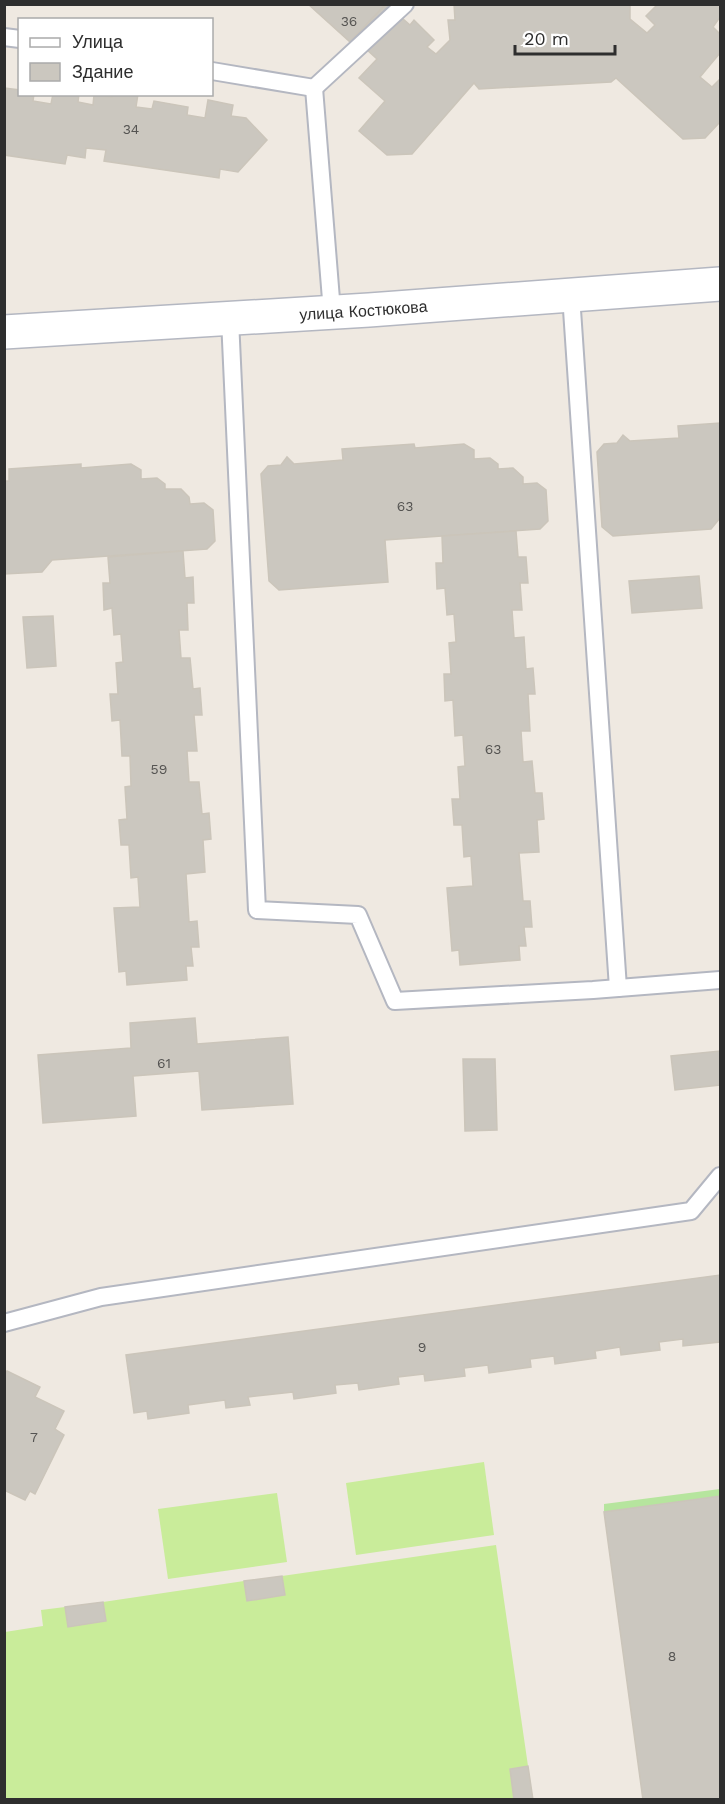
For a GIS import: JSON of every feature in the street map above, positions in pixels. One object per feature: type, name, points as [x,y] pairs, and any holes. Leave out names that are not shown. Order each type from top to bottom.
[{"type":"main road","name":"улица Костюкова","points":[[4,332],[230,319],[720,284]]},
{"type":"lane","points":[[314,88],[405,4]]},
{"type":"lane","points":[[213,71],[314,88]]},
{"type":"lane","points":[[314,88],[332,312]]},
{"type":"lane","points":[[571,295],[618,988]]},
{"type":"lane","points":[[230,319],[257,909],[358,915],[395,1001],[720,980]]},
{"type":"lane","points":[[4,1323],[101,1297],[691,1211],[720,1176]]},
{"type":"green space","points":[[484,1462],[494,1535],[356,1555],[346,1483]]},
{"type":"green space","points":[[720,1489],[720,1496],[604,1512],[604,1504]]},
{"type":"green space","points":[[277,1493],[287,1562],[168,1579],[158,1509]]},
{"type":"green space","points":[[496,1545],[528,1766],[510,1769],[514,1799],[5,1800],[5,1632],[43,1626],[41,1610],[65,1607],[106,1621],[103,1602],[244,1581],[247,1601],[285,1595],[282,1576]]},
{"type":"building","points":[[308,4],[386,4],[350,42]]},
{"type":"building","points":[[386,4],[410,25],[414,20],[434,40],[427,47],[436,54],[450,40],[448,20],[455,20],[454,4],[630,4],[630,19],[647,33],[655,25],[646,16],[658,4],[718,4],[720,17],[713,27],[720,34],[720,53],[700,77],[712,87],[720,81],[720,122],[705,138],[683,139],[616,78],[611,82],[479,89],[474,83],[412,154],[387,155],[359,131],[385,101],[359,78],[377,59],[354,38]]},
{"type":"building","points":[[4,88],[18,90],[18,96],[34,96],[33,101],[51,104],[53,96],[79,96],[78,102],[93,105],[94,96],[138,96],[136,107],[152,109],[154,101],[188,107],[187,115],[205,118],[208,100],[233,105],[231,116],[246,118],[267,140],[238,172],[220,169],[219,178],[104,161],[106,150],[86,148],[85,158],[67,155],[65,164],[4,155]]},
{"type":"building","points":[[720,423],[720,518],[711,529],[613,536],[602,527],[597,452],[604,444],[617,443],[623,435],[630,441],[679,438],[678,426]]},
{"type":"building","points":[[414,444],[415,448],[464,444],[474,450],[474,459],[490,458],[498,464],[498,469],[513,468],[523,477],[523,484],[537,483],[546,490],[548,521],[540,529],[385,540],[388,582],[279,590],[269,581],[261,474],[268,466],[281,465],[287,457],[294,464],[343,460],[342,449]]},
{"type":"building","points":[[81,464],[81,468],[131,464],[141,470],[141,479],[157,478],[165,484],[165,489],[181,489],[189,497],[190,504],[204,503],[213,510],[215,541],[207,549],[52,560],[42,572],[4,574],[4,481],[9,481],[9,469]]},
{"type":"building","points":[[516,531],[518,557],[526,557],[528,583],[520,583],[522,610],[512,610],[514,638],[524,637],[526,669],[533,668],[535,694],[528,694],[530,731],[521,731],[523,762],[532,761],[535,793],[542,793],[544,819],[537,820],[539,852],[519,853],[523,901],[530,901],[532,927],[524,927],[526,946],[519,946],[520,960],[460,965],[459,950],[452,951],[447,888],[473,886],[471,856],[464,857],[462,825],[454,825],[452,799],[460,799],[458,767],[465,766],[463,735],[455,736],[453,700],[445,701],[444,674],[451,674],[449,643],[456,642],[454,614],[447,615],[445,588],[437,589],[436,563],[443,563],[442,536]]},
{"type":"building","points":[[183,551],[185,578],[193,577],[194,603],[187,603],[188,630],[179,630],[181,658],[190,658],[193,689],[200,688],[202,715],[194,715],[197,751],[187,751],[189,782],[199,782],[202,814],[209,813],[211,839],[203,840],[205,872],[186,874],[189,922],[197,921],[199,947],[191,947],[193,966],[186,966],[187,980],[127,985],[126,971],[119,972],[114,908],[140,907],[138,877],[131,878],[129,845],[121,845],[119,820],[127,819],[125,787],[131,786],[130,756],[122,756],[120,720],[112,721],[110,694],[118,694],[116,663],[123,662],[121,634],[114,635],[112,608],[104,610],[103,583],[110,583],[108,557]]},
{"type":"building","points":[[699,576],[702,608],[632,613],[629,581]]},
{"type":"building","points":[[53,616],[56,666],[27,668],[23,617]]},
{"type":"building","points":[[195,1018],[197,1044],[288,1037],[293,1104],[202,1110],[199,1071],[133,1076],[136,1116],[43,1123],[38,1055],[131,1048],[130,1023]]},
{"type":"building","points":[[720,1051],[720,1085],[675,1090],[671,1056]]},
{"type":"building","points":[[463,1059],[495,1059],[497,1130],[465,1131]]},
{"type":"building","points":[[720,1275],[720,1342],[683,1346],[683,1339],[659,1342],[660,1350],[621,1355],[620,1347],[595,1351],[596,1358],[555,1364],[554,1356],[530,1359],[531,1367],[489,1373],[488,1365],[464,1368],[465,1376],[425,1381],[424,1374],[398,1377],[399,1384],[359,1390],[358,1383],[335,1385],[336,1393],[294,1399],[293,1392],[248,1397],[250,1405],[226,1408],[225,1400],[188,1405],[189,1413],[148,1419],[147,1411],[134,1413],[126,1355]]},
{"type":"building","points":[[7,1371],[40,1387],[35,1397],[64,1411],[55,1429],[64,1435],[35,1494],[30,1491],[25,1500],[4,1490],[4,1375]]},
{"type":"building","points":[[720,1496],[720,1800],[643,1800],[604,1512]]},
{"type":"building","points":[[282,1576],[285,1595],[247,1601],[244,1581]]},
{"type":"building","points":[[103,1602],[106,1621],[68,1627],[65,1607]]},
{"type":"building","points":[[528,1766],[533,1800],[514,1800],[510,1769]]}]
